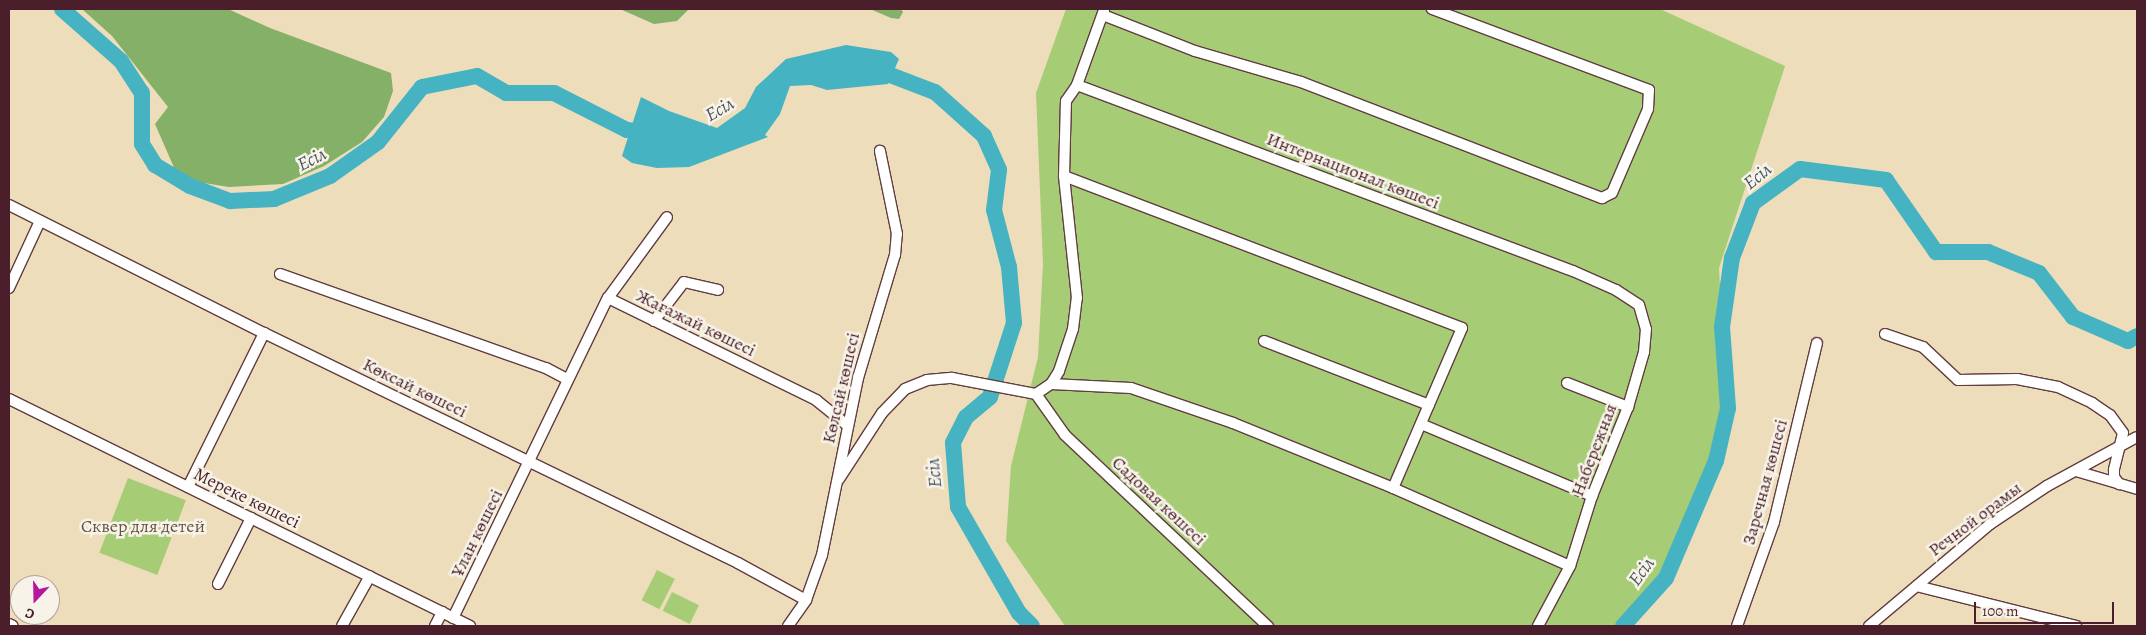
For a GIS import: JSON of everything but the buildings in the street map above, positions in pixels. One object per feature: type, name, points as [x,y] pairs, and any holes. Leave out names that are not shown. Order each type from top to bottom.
[{"type":"street","points":[[840,479],[882,413],[905,389],[927,380],[975,380],[1036,394],[1051,384],[1073,329],[1077,298],[1064,176],[1066,101],[1077,85],[1104,12],[1195,51],[1301,82],[1602,198],[1612,193],[1648,110],[1649,90],[1432,9]]},
{"type":"street","name":"Интернационал көшесі","points":[[1077,85],[1573,271],[1616,290]]},
{"type":"street","name":"Көлсай көшесі","points":[[788,626],[806,600],[822,556],[840,479],[847,426],[870,333],[895,255],[897,234],[880,151]]},
{"type":"street","points":[[1064,176],[1462,328],[1393,488]]},
{"type":"street","name":"Көксай көшесі","points":[[9,205],[264,333],[738,562],[806,600]]},
{"type":"street","points":[[608,298],[666,217]]},
{"type":"street","points":[[9,288],[40,221]]},
{"type":"street","points":[[280,274],[546,368],[567,379]]},
{"type":"street","points":[[654,320],[684,282],[718,290]]},
{"type":"street","name":"Набережная","points":[[1538,626],[1570,566],[1592,496],[1628,407],[1644,352],[1646,329],[1639,305],[1616,290]]},
{"type":"street","name":"Жағажай көшесі","points":[[530,462],[567,379],[608,298],[816,400],[847,426]]},
{"type":"street","points":[[188,487],[264,333]]},
{"type":"street","points":[[1885,334],[1923,347],[1958,380],[2017,379],[2058,387],[2092,402],[2119,425],[2122,445],[2114,470],[2114,477],[2119,484]]},
{"type":"street","points":[[1264,340],[1429,405]]},
{"type":"street","name":"Заречная көшесі","points":[[1737,626],[1774,522],[1817,344]]},
{"type":"street","points":[[1051,384],[1131,388],[1233,422],[1393,488],[1570,566]]},
{"type":"street","points":[[1567,384],[1628,407]]},
{"type":"street","name":"Садовая көшесі","points":[[1036,394],[1065,435],[1268,626]]},
{"type":"street","name":"Мереке көшесі","points":[[9,399],[470,626]]},
{"type":"street","points":[[1421,424],[1592,496]]},
{"type":"street","name":"Речной орамы","points":[[1869,626],[1990,524],[2047,486],[2076,472],[2137,437]]},
{"type":"street","name":"Ұлан көшесі","points":[[453,618],[530,462]]},
{"type":"street","points":[[2076,472],[2137,489]]},
{"type":"street","points":[[218,584],[251,518]]},
{"type":"street","points":[[342,626],[370,576]]},
{"type":"street","points":[[1917,586],[2076,626]]},
{"type":"street","points":[[435,626],[442,612]]},
{"type":"street","points":[[9,624],[13,626]]},
{"type":"green space","points":[[82,9],[228,9],[270,28],[391,73],[393,91],[384,117],[362,142],[324,166],[283,184],[229,187],[179,179],[155,124],[168,107],[112,36]]},
{"type":"green space","points":[[620,9],[689,9],[677,21],[654,24]]},
{"type":"green space","points":[[870,9],[901,9],[903,12],[899,19],[891,18]]},
{"type":"green space","points":[[1066,9],[1660,9],[1785,66],[1719,268],[1728,438],[1665,575],[1618,626],[1065,626],[1006,541],[1011,466],[1038,357],[1043,264],[1036,93]]},
{"type":"green space","name":"Сквер для детей","points":[[128,478],[186,500],[157,575],[99,553]]},
{"type":"green space","points":[[657,570],[675,579],[659,609],[642,600]]},
{"type":"green space","points":[[672,592],[699,605],[690,624],[663,611]]},
{"type":"water","points":[[846,45],[891,52],[899,59],[888,84],[827,90],[811,85],[790,86],[780,114],[765,135],[768,137],[689,167],[657,168],[632,163],[622,156],[641,97],[669,111],[717,128],[745,108],[756,87],[786,59]]},
{"type":"waterway","name":"Есіл","points":[[62,9],[121,61],[142,93],[142,144],[155,165],[190,186],[230,201],[274,199],[330,176],[378,142],[422,87],[477,76],[506,93],[554,93],[627,130],[650,133]]},
{"type":"waterway","name":"Есіл","points":[[872,68],[935,92],[984,136],[999,170],[994,210],[1009,267],[1014,323],[990,397],[966,417],[953,443],[958,507],[1019,613],[1032,626]]},
{"type":"waterway","name":"Есіл","points":[[1623,626],[1666,578],[1716,461],[1728,408],[1722,327],[1732,258],[1753,203],[1800,169],[1886,180],[1936,252],[1988,252],[2039,273],[2073,317],[2128,341],[2137,336]]}]
